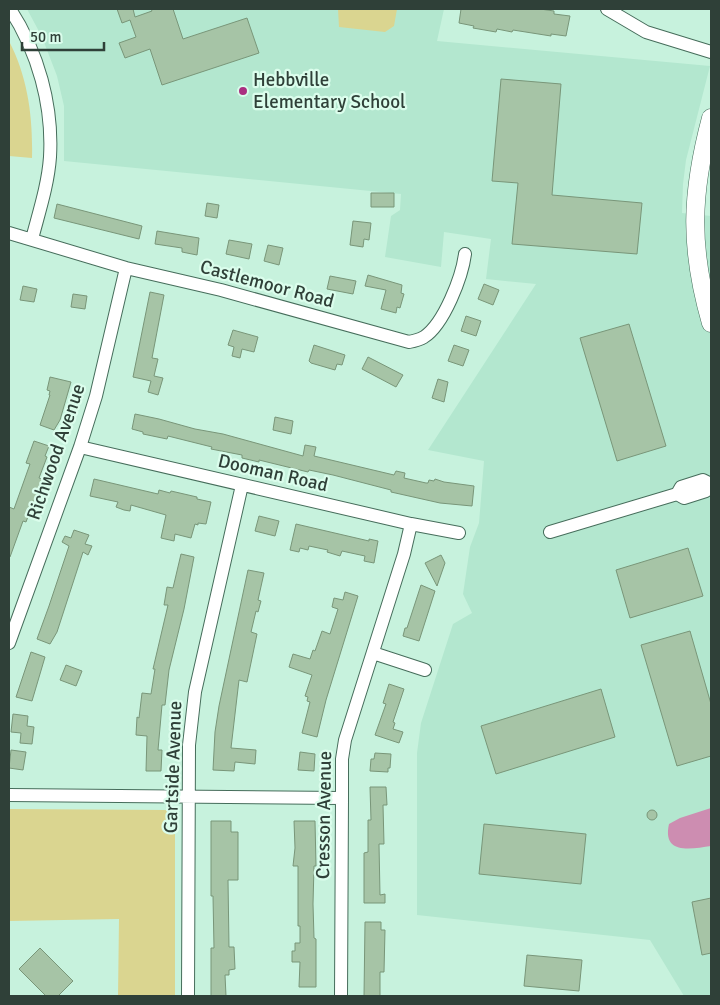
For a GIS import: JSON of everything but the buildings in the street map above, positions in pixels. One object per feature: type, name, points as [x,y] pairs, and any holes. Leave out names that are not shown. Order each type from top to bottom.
[{"type":"main road","points":[[711,118],[701,157],[694,218],[700,274],[711,323]]},
{"type":"street","points":[[10,9],[19,22],[39,68],[46,98],[50,129],[50,158],[32,239]]},
{"type":"street","points":[[607,9],[646,32],[711,52]]},
{"type":"street","name":"Castlemoor Road","points":[[9,233],[126,268],[221,290],[409,342],[425,336],[441,318],[459,281],[466,254]]},
{"type":"street","name":"Richwood Avenue","points":[[9,643],[80,447],[96,396],[126,268]]},
{"type":"street","name":"Dooman Road","points":[[80,447],[411,524],[459,533]]},
{"type":"street","points":[[550,532],[677,494],[684,498],[706,491],[711,484]]},
{"type":"street","name":"Gartside Avenue","points":[[188,996],[189,745],[195,692],[242,485]]},
{"type":"street","name":"Cresson Avenue","points":[[341,996],[342,760],[345,740],[404,554],[411,524]]},
{"type":"street","points":[[373,653],[424,670]]},
{"type":"street","points":[[9,794],[342,798]]},
{"type":"shaded area","points":[[27,9],[444,9],[437,41],[710,66],[686,160],[682,213],[711,216],[711,996],[684,996],[650,940],[417,915],[417,753],[421,723],[453,624],[472,613],[463,594],[470,547],[479,523],[484,461],[428,450],[536,284],[486,279],[491,239],[444,232],[441,267],[385,257],[391,216],[400,210],[401,194],[64,161],[64,106],[57,76],[42,37]]},
{"type":"shaded area","points":[[338,9],[397,9],[394,26],[385,32],[339,27]]},
{"type":"shaded area","points":[[9,41],[21,69],[28,98],[32,128],[32,158],[9,156]]},
{"type":"shaded area","points":[[711,808],[711,846],[687,849],[680,848],[670,841],[668,834],[669,824],[680,818]]},
{"type":"shaded area","points":[[9,809],[168,810],[175,818],[175,996],[118,996],[119,919],[9,921]]},
{"type":"place","name":"Hebbville Elementary School","points":[[243,91]]}]
